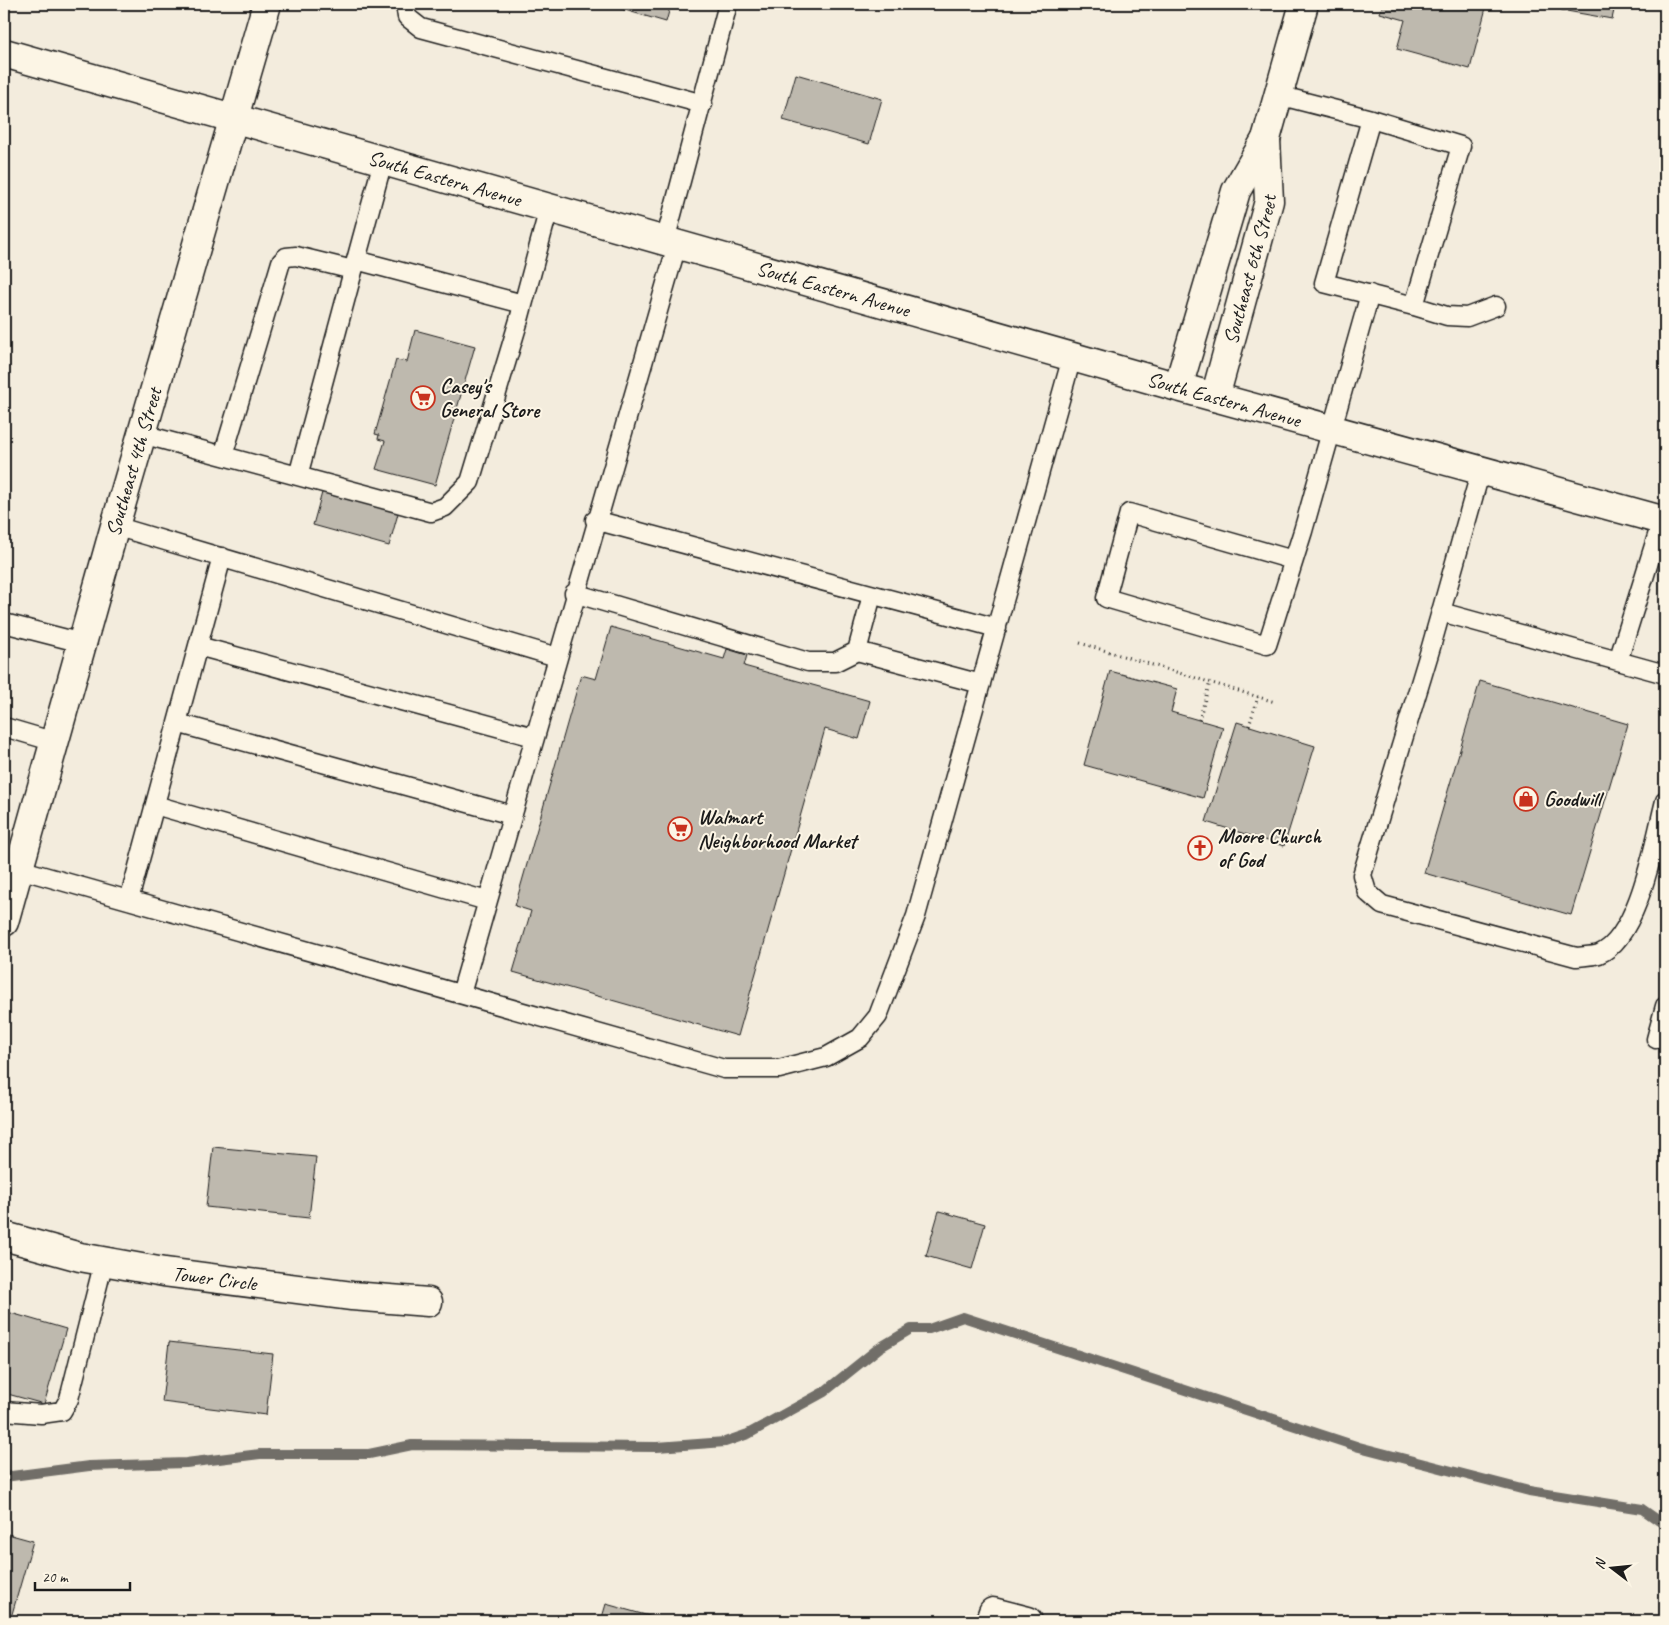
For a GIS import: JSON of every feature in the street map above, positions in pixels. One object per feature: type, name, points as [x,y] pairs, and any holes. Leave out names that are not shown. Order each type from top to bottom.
[{"type":"main road","name":"Southeast 4th Street","points":[[6,904],[19,869],[115,526],[267,4]]},
{"type":"main road","name":"Southeast 6th Street","points":[[1178,387],[1236,191],[1266,139],[1304,4]]},
{"type":"main road","name":"South Eastern Avenue","points":[[4,53],[1178,387],[1664,521]]},
{"type":"main road","name":"Southeast 6th Street","points":[[1215,397],[1269,201],[1266,139]]},
{"type":"main road","name":"Tower Circle","points":[[4,1236],[104,1262],[352,1296],[428,1302]]},
{"type":"main road","points":[[992,1616],[1028,1621]]},
{"type":"lane","points":[[405,4],[407,17],[421,28],[703,104]]},
{"type":"lane","points":[[461,994],[557,657],[671,243],[728,4]]},
{"type":"lane","points":[[1278,95],[1371,119],[1462,146],[1414,306]]},
{"type":"lane","points":[[1371,119],[1324,283],[1447,316],[1467,317],[1496,306]]},
{"type":"lane","points":[[298,476],[383,161]]},
{"type":"lane","points":[[142,434],[431,512],[445,507],[470,482],[549,208]]},
{"type":"lane","points":[[223,456],[281,262],[286,257],[296,256],[354,265],[522,304]]},
{"type":"lane","points":[[1293,560],[1129,513],[1106,598],[1266,645],[1293,560],[1370,294]]},
{"type":"lane","points":[[19,869],[724,1069],[779,1069],[826,1057],[860,1038],[878,1016],[916,916],[1072,357]]},
{"type":"lane","points":[[1481,470],[1441,612],[1362,875],[1367,892],[1382,905],[1576,957],[1600,954],[1622,936],[1635,912],[1665,801]]},
{"type":"lane","points":[[595,520],[997,628]]},
{"type":"lane","points":[[1618,661],[1664,521]]},
{"type":"lane","points":[[115,526],[557,657]]},
{"type":"lane","points":[[129,900],[222,557]]},
{"type":"lane","points":[[574,593],[808,662],[835,662],[857,651],[981,684]]},
{"type":"lane","points":[[857,651],[872,595]]},
{"type":"lane","points":[[1441,612],[1665,674]]},
{"type":"lane","points":[[4,623],[82,643]]},
{"type":"lane","points":[[198,646],[534,737]]},
{"type":"lane","points":[[177,723],[512,815]]},
{"type":"lane","points":[[4,727],[55,742]]},
{"type":"lane","points":[[155,805],[487,901]]},
{"type":"lane","points":[[1656,1039],[1665,1006]]},
{"type":"lane","points":[[4,1411],[41,1414],[62,1411],[70,1400],[104,1262]]},
{"type":"path","points":[[1080,644],[1275,702]]},
{"type":"path","points":[[1199,720],[1210,682]]},
{"type":"path","points":[[1249,726],[1258,696]]},
{"type":"building","points":[[604,4],[671,4],[666,22]]},
{"type":"building","points":[[1383,4],[1487,4],[1470,69],[1397,49],[1405,20],[1380,13]]},
{"type":"building","points":[[1562,4],[1622,4],[1621,7],[1615,6],[1612,19],[1561,10]]},
{"type":"building","points":[[796,74],[882,99],[869,144],[783,120]]},
{"type":"building","name":"Casey's General Store","points":[[415,330],[475,346],[435,485],[376,469],[385,441],[378,439],[379,435],[375,434],[396,360],[407,362]]},
{"type":"building","points":[[323,489],[399,510],[389,546],[313,525]]},
{"type":"building","points":[[611,627],[724,659],[727,649],[747,655],[744,666],[870,701],[859,739],[825,729],[738,1036],[513,972],[531,911],[515,906],[581,675],[596,679]]},
{"type":"building","points":[[1110,671],[1177,689],[1171,712],[1223,727],[1203,798],[1084,765]]},
{"type":"building","name":"Goodwill","points":[[1480,681],[1628,724],[1571,915],[1424,873]]},
{"type":"building","points":[[1237,722],[1315,746],[1284,846],[1206,822]]},
{"type":"building","points":[[213,1147],[316,1157],[309,1218],[206,1207]]},
{"type":"building","points":[[939,1211],[985,1224],[972,1269],[926,1256]]},
{"type":"building","points":[[4,1311],[66,1329],[44,1404],[4,1393]]},
{"type":"building","points":[[169,1342],[273,1354],[266,1415],[162,1402]]},
{"type":"building","points":[[4,1533],[33,1541],[10,1621],[4,1621]]},
{"type":"building","points":[[606,1604],[667,1621],[601,1621]]},
{"type":"waterway","points":[[4,1477],[89,1466],[186,1463],[260,1454],[369,1454],[412,1445],[657,1447],[725,1442],[748,1434],[824,1392],[879,1348],[911,1329],[929,1329],[963,1317],[1359,1447],[1529,1491],[1642,1509],[1665,1525]]},
{"type":"place","name":"Casey's General Store","points":[[423,398]]},
{"type":"place","name":"Goodwill","points":[[1526,799]]},
{"type":"place","name":"Walmart Neighborhood Market","points":[[680,829]]},
{"type":"place","name":"Moore Church of God","points":[[1200,848]]}]
